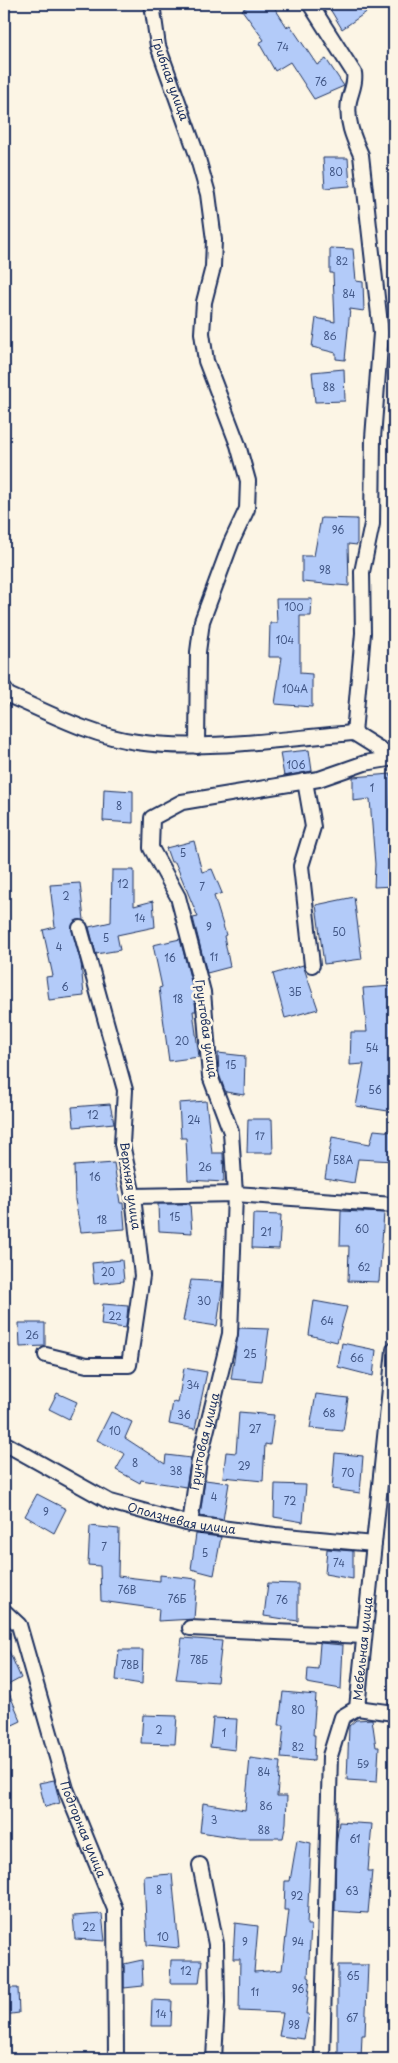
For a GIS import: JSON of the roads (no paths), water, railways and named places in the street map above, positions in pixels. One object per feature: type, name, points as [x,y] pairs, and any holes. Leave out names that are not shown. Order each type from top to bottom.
[{"type":"street","name":"Грибная улица","points":[[152,4],[158,46],[196,152],[208,194],[214,240],[213,267],[204,302],[202,333],[206,360],[238,445],[248,481],[247,509],[231,543],[202,621],[198,652],[197,746]]},
{"type":"street","points":[[310,4],[354,73],[354,83],[347,117],[352,135],[361,155],[381,333],[373,438],[372,524],[362,572],[363,633],[354,733]]},
{"type":"street","points":[[4,689],[8,694],[81,727],[136,742],[197,746],[354,733],[394,758]]},
{"type":"street","name":"Грунтовая улица","points":[[190,1524],[199,1461],[230,1334],[235,1194],[231,1132],[210,1076],[203,992],[178,897],[151,848],[152,818],[182,802],[319,779],[364,763],[394,758]]},
{"type":"street","points":[[305,781],[313,827],[301,866],[312,966]]},
{"type":"street","name":"Верхняя улица","points":[[46,1355],[88,1365],[129,1365],[142,1276],[133,1196],[122,1144],[125,1090],[80,928]]},
{"type":"street","points":[[133,1196],[235,1194],[394,1205]]},
{"type":"street","name":"Мебельная улица","points":[[322,2059],[330,1756],[342,1717],[357,1708],[394,1350]]},
{"type":"street","name":"Оползневая улица","points":[[4,1443],[110,1502],[190,1524],[276,1535],[374,1544]]},
{"type":"street","name":"Подгорная улица","points":[[4,1611],[19,1625],[66,1790],[115,1909],[116,2059]]},
{"type":"street","points":[[190,1628],[364,1636]]},
{"type":"street","points":[[357,1708],[394,1713]]},
{"type":"street","points":[[200,1865],[216,1944],[217,2003],[214,2059]]}]
